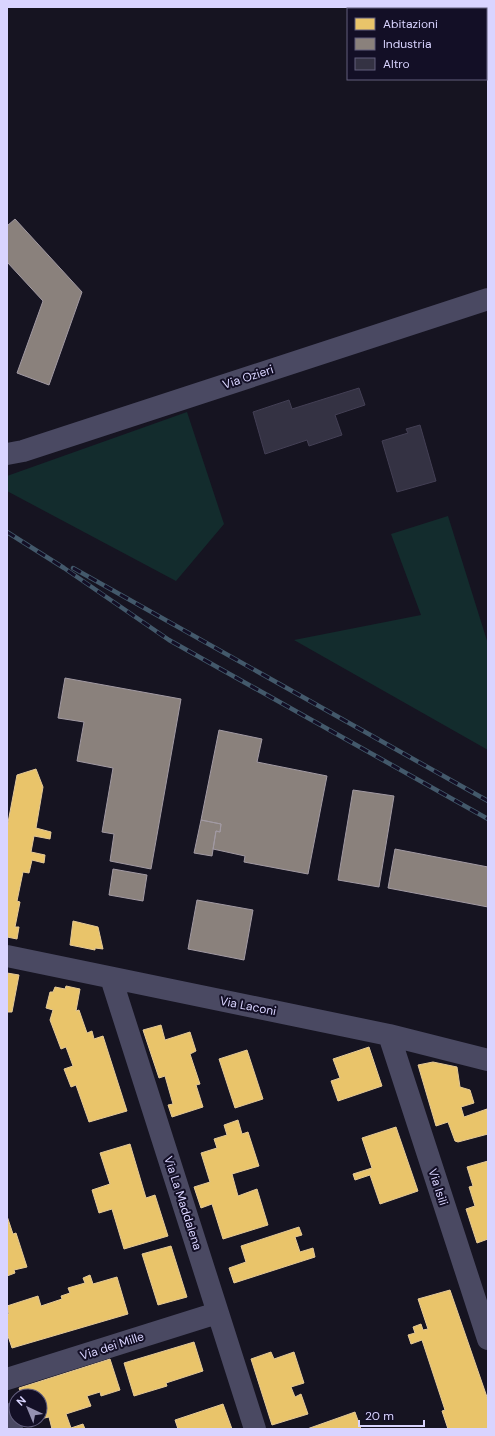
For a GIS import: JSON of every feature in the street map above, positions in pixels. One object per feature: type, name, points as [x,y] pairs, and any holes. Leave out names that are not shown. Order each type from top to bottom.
[{"type":"street","name":"Via Ozieri","points":[[7,454],[24,451],[488,299]]},
{"type":"street","name":"Via Laconi","points":[[7,956],[389,1034],[488,1060]]},
{"type":"street","name":"Via La Maddalena","points":[[110,978],[255,1429]]},
{"type":"street","name":"Via Isili","points":[[389,1034],[488,1339]]},
{"type":"street","name":"Via dei Mille","points":[[7,1379],[218,1313]]},
{"type":"street","points":[[7,1414],[12,1429]]},
{"type":"green space","points":[[187,412],[224,524],[176,581],[7,491],[7,476]]},
{"type":"green space","points":[[448,516],[488,644],[488,750],[294,640],[421,615],[391,534]]},
{"type":"building: Abitazioni","points":[[36,769],[43,787],[36,828],[51,832],[50,839],[34,836],[31,852],[45,855],[44,863],[32,860],[29,873],[23,872],[17,901],[20,902],[15,927],[19,927],[17,939],[7,937],[7,828],[17,775]]},
{"type":"building: Abitazioni","points":[[73,921],[98,927],[103,949],[95,948],[95,950],[70,945]]},
{"type":"building: Abitazioni","points":[[7,973],[19,975],[12,1012],[7,1012]]},
{"type":"building: Abitazioni","points":[[66,986],[80,989],[76,1011],[79,1010],[87,1033],[92,1031],[94,1039],[103,1036],[127,1111],[89,1122],[76,1085],[71,1087],[64,1069],[73,1066],[66,1047],[61,1049],[50,1020],[53,1010],[46,1008],[50,992],[53,992],[55,987],[65,989]]},
{"type":"building: Abitazioni","points":[[161,1025],[165,1040],[190,1032],[196,1051],[190,1054],[200,1084],[196,1085],[203,1107],[172,1117],[168,1105],[173,1104],[165,1076],[159,1078],[143,1030]]},
{"type":"building: Abitazioni","points":[[369,1047],[382,1086],[338,1101],[331,1081],[340,1078],[333,1059]]},
{"type":"building: Abitazioni","points":[[247,1050],[263,1099],[235,1108],[219,1059]]},
{"type":"building: Abitazioni","points":[[433,1062],[457,1067],[460,1087],[470,1090],[474,1103],[461,1107],[464,1117],[487,1109],[488,1134],[458,1142],[455,1141],[448,1122],[436,1126],[418,1065]]},
{"type":"building: Abitazioni","points":[[238,1120],[242,1134],[248,1132],[259,1166],[232,1174],[238,1196],[257,1189],[268,1225],[223,1239],[212,1204],[201,1208],[194,1187],[210,1182],[201,1153],[217,1148],[214,1139],[227,1135],[224,1125]]},
{"type":"building: Abitazioni","points":[[396,1127],[418,1191],[380,1204],[370,1175],[355,1180],[353,1174],[372,1168],[362,1138]]},
{"type":"building: Abitazioni","points":[[130,1144],[146,1198],[155,1195],[168,1236],[124,1249],[112,1209],[99,1213],[92,1190],[110,1184],[100,1153]]},
{"type":"building: Abitazioni","points":[[488,1161],[488,1239],[477,1243],[466,1209],[475,1206],[469,1187],[473,1186],[467,1167]]},
{"type":"building: Abitazioni","points":[[7,1216],[13,1234],[16,1233],[27,1267],[14,1270],[15,1273],[7,1276]]},
{"type":"building: Abitazioni","points":[[299,1227],[302,1235],[295,1237],[300,1252],[313,1248],[315,1257],[234,1283],[229,1268],[246,1262],[241,1246]]},
{"type":"building: Abitazioni","points":[[171,1246],[187,1297],[158,1305],[142,1254]]},
{"type":"building: Abitazioni","points":[[90,1275],[93,1284],[117,1277],[128,1314],[12,1348],[7,1333],[7,1314],[9,1314],[7,1306],[38,1296],[41,1306],[62,1299],[61,1296],[70,1293],[68,1288],[85,1283],[83,1278]]},
{"type":"building: Abitazioni","points":[[450,1290],[488,1400],[488,1429],[448,1429],[442,1411],[445,1410],[422,1340],[411,1344],[408,1335],[415,1333],[413,1327],[421,1324],[423,1330],[428,1329],[418,1299]]},
{"type":"building: Abitazioni","points":[[194,1342],[203,1371],[166,1383],[167,1386],[134,1396],[124,1363]]},
{"type":"building: Abitazioni","points":[[271,1352],[274,1359],[294,1352],[304,1383],[291,1387],[295,1397],[301,1394],[308,1414],[272,1425],[251,1359]]},
{"type":"building: Abitazioni","points":[[110,1359],[120,1390],[101,1396],[100,1392],[87,1396],[91,1406],[66,1414],[71,1428],[83,1424],[85,1429],[52,1429],[48,1417],[48,1388],[19,1388]]},
{"type":"building: Abitazioni","points":[[223,1404],[232,1429],[178,1429],[175,1420]]},
{"type":"building: Abitazioni","points":[[355,1412],[361,1429],[307,1429]]},
{"type":"building: Industria","points":[[15,219],[82,292],[49,385],[17,373],[43,301],[7,262],[7,226]]},
{"type":"building: Industria","points":[[65,678],[181,699],[151,869],[110,861],[114,834],[102,832],[113,768],[77,761],[84,722],[58,718]]},
{"type":"building: Industria","points":[[219,730],[262,739],[257,762],[327,776],[308,874],[244,862],[245,856],[213,849],[216,831],[220,832],[221,824],[201,820]]},
{"type":"building: Industria","points":[[353,790],[394,796],[379,887],[338,880]]},
{"type":"building: Industria","points":[[201,820],[221,824],[220,832],[216,831],[212,856],[194,853]]},
{"type":"building: Industria","points":[[395,849],[488,867],[488,907],[388,888]]},
{"type":"building: Industria","points":[[113,869],[147,875],[143,901],[109,895]]},
{"type":"building: Industria","points":[[197,900],[253,910],[244,960],[188,949]]},
{"type":"building: Altro","points":[[359,388],[365,405],[335,415],[342,435],[309,446],[307,440],[265,454],[253,412],[289,400],[292,409]]},
{"type":"building: Altro","points":[[420,425],[436,481],[397,492],[382,441],[408,433],[406,429]]},
{"type":"railway","points":[[7,532],[64,568],[169,640],[488,819]]},
{"type":"railway","points":[[73,568],[488,801]]}]
